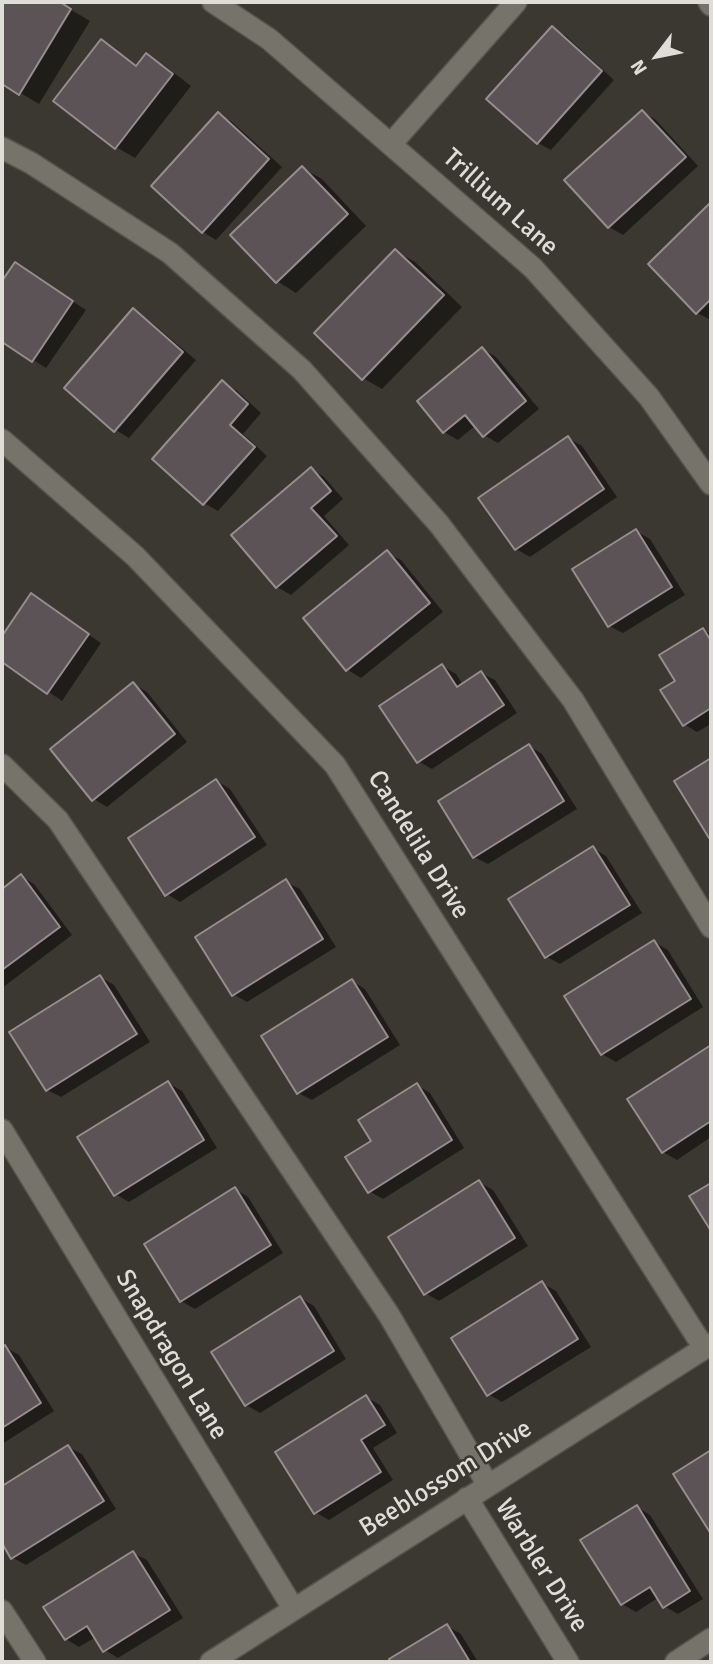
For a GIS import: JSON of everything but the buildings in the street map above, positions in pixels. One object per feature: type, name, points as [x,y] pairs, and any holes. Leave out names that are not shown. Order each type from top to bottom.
[{"type":"street","points":[[391,144],[516,2]]},
{"type":"street","name":"Trillium Lane","points":[[226,5],[269,39],[533,268],[649,397],[711,484]]},
{"type":"street","points":[[2,149],[31,163],[170,253],[302,370],[439,524],[573,700],[711,927]]},
{"type":"street","name":"Candelila Drive","points":[[2,440],[135,556],[335,765],[708,1346]]},
{"type":"street","points":[[2,765],[66,831],[389,1315],[488,1485]]},
{"type":"street","name":"Snapdragon Lane","points":[[2,1130],[293,1608]]},
{"type":"street","name":"Beeblossom Drive","points":[[211,1662],[708,1346]]},
{"type":"street","name":"Warbler Drive","points":[[467,1498],[568,1662]]},
{"type":"street","points":[[2,1611],[35,1662]]},
{"type":"street","points":[[676,1662],[711,1639]]}]
